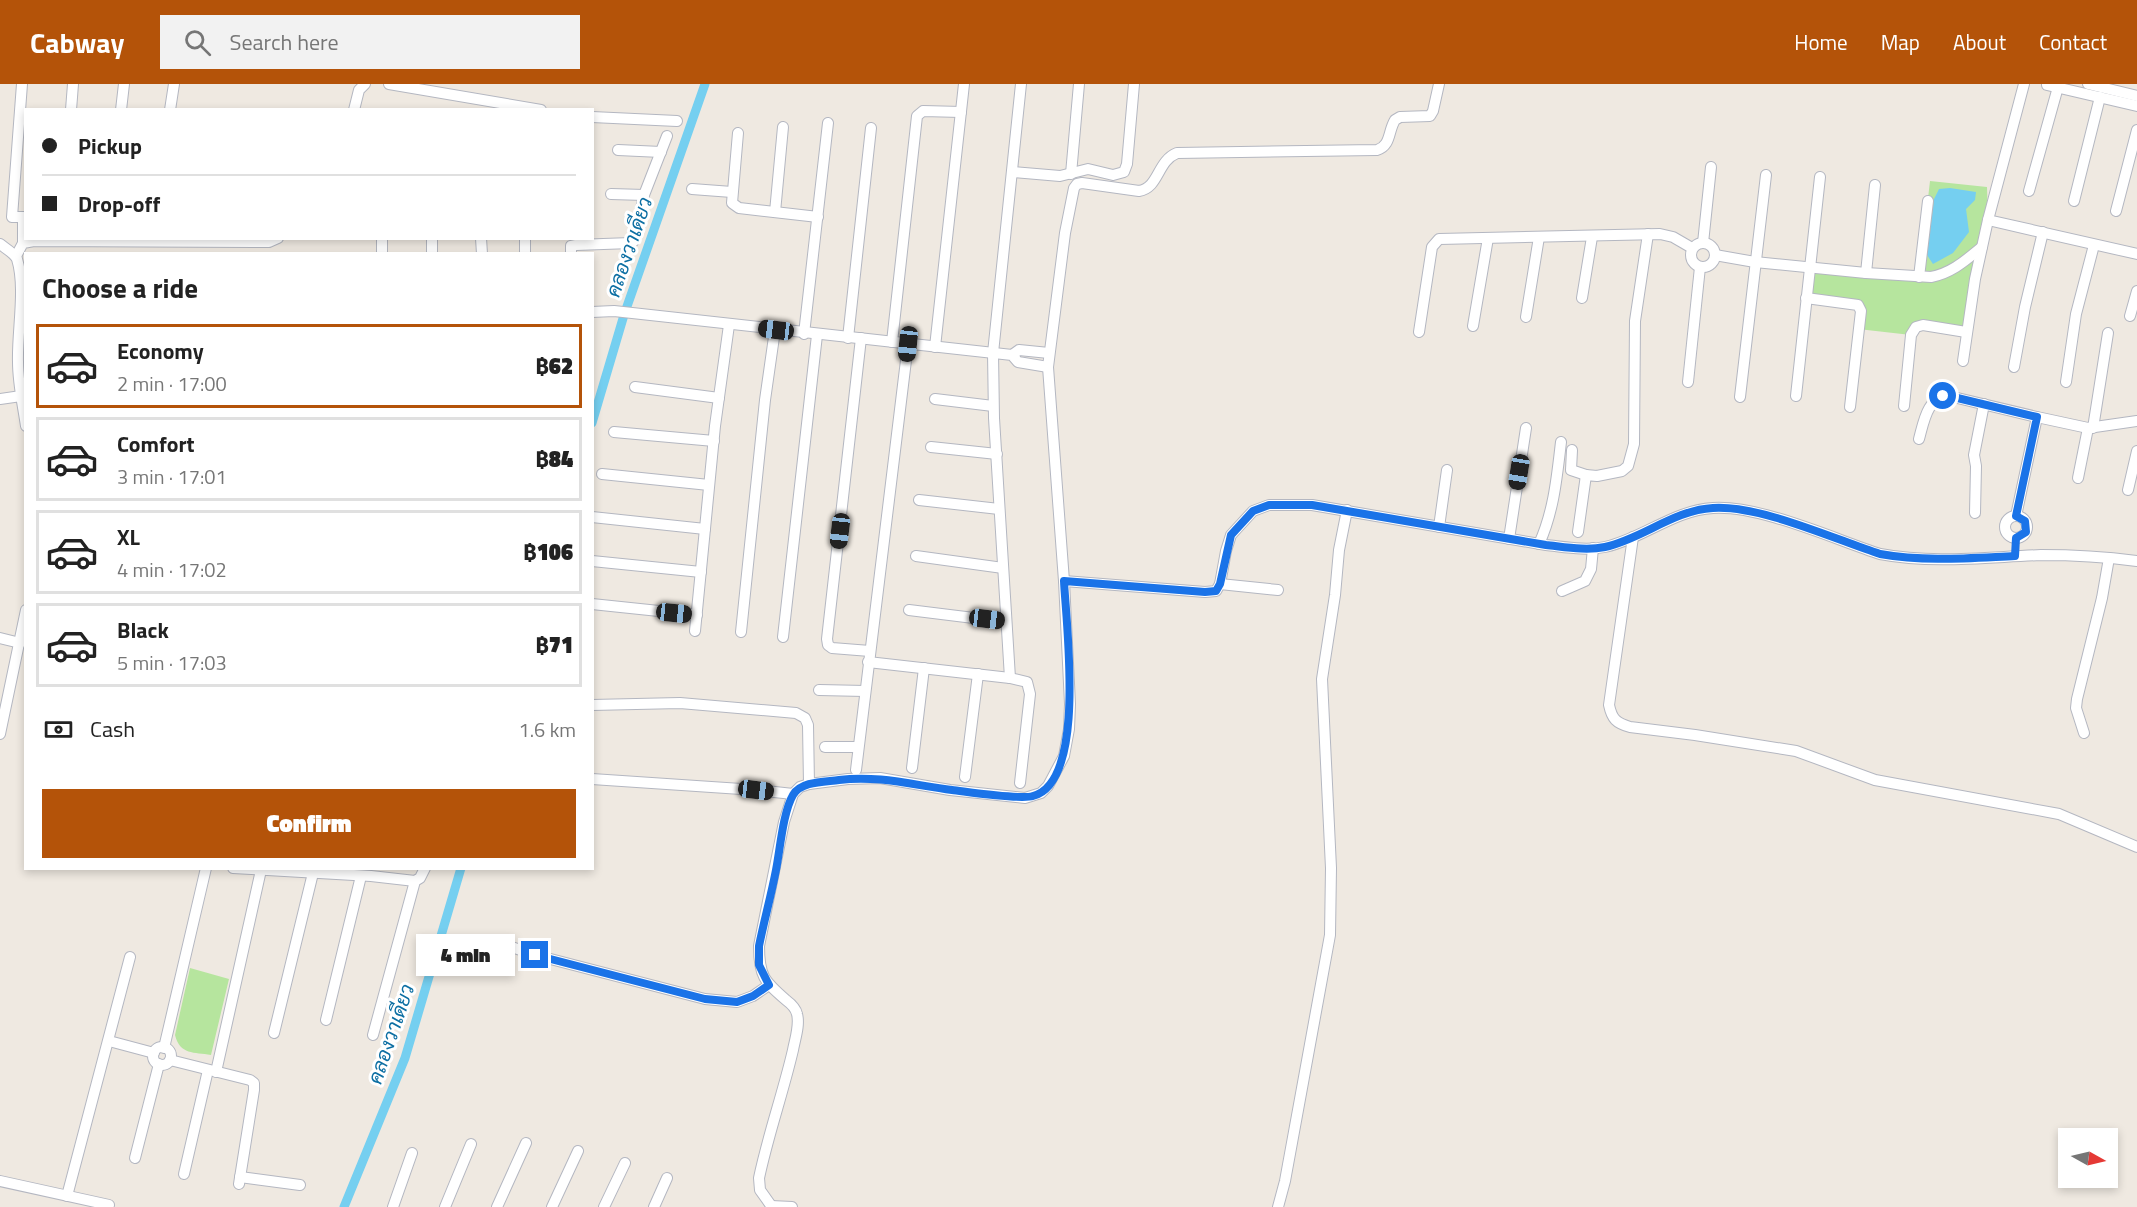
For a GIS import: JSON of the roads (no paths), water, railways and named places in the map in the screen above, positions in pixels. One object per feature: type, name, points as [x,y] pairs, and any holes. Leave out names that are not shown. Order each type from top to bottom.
[{"type":"street","points":[[22,84],[12,217],[24,217],[23,243],[16,256],[21,292],[18,360],[24,406]]},
{"type":"street","points":[[71,108],[73,84]]},
{"type":"street","points":[[121,108],[124,84]]},
{"type":"street","points":[[170,108],[174,84]]},
{"type":"street","points":[[354,108],[359,90],[365,84]]},
{"type":"street","points":[[389,84],[529,108]]},
{"type":"street","points":[[935,347],[963,84]]},
{"type":"street","points":[[1010,678],[993,406],[993,353],[1022,84]]},
{"type":"street","points":[[1071,174],[1079,84]]},
{"type":"street","points":[[1012,172],[1060,176],[1088,169],[1113,175],[1124,172],[1127,164],[1134,84]]},
{"type":"street","points":[[792,1207],[772,1207],[760,1190],[759,1178],[787,1076],[798,1025],[797,1012],[769,985],[759,965],[759,946],[784,822],[793,794],[809,784],[880,778],[950,790],[1025,798],[1041,793],[1048,786],[1064,756],[1069,729],[1070,704],[1064,581],[1048,367],[1065,233],[1074,188],[1077,184],[1083,183],[1145,190],[1169,156],[1177,153],[1383,149],[1395,120],[1401,117],[1430,116],[1439,84]]},
{"type":"street","points":[[1963,361],[1971,296],[1988,220],[2024,84]]},
{"type":"street","points":[[2088,84],[2132,91]]},
{"type":"street","points":[[2030,191],[2053,86],[2137,106]]},
{"type":"street","points":[[2074,201],[2100,97]]},
{"type":"street","points":[[892,342],[917,116],[923,111],[961,112]]},
{"type":"street","points":[[594,117],[677,121]]},
{"type":"street","points":[[804,334],[828,123]]},
{"type":"street","points":[[775,212],[783,127]]},
{"type":"street","points":[[848,338],[871,128]]},
{"type":"street","points":[[2116,212],[2137,130]]},
{"type":"street","points":[[738,133],[732,192],[734,206],[818,217]]},
{"type":"street","points":[[571,252],[572,246],[576,245],[634,241],[644,195],[667,135]]},
{"type":"street","points":[[618,150],[661,152]]},
{"type":"street","points":[[1703,243],[1711,167]]},
{"type":"street","points":[[1740,397],[1766,175]]},
{"type":"street","points":[[1796,396],[1820,177]]},
{"type":"street","points":[[1866,273],[1875,185]]},
{"type":"street","points":[[692,189],[732,192]]},
{"type":"street","points":[[611,194],[644,195]]},
{"type":"street","points":[[1919,278],[1928,201]]},
{"type":"street","points":[[1988,220],[2137,254]]},
{"type":"street","points":[[2014,368],[2025,307],[2043,232]]},
{"type":"street","points":[[1572,450],[1571,470],[1586,475],[1597,476],[1622,471],[1628,466],[1634,444],[1635,321],[1647,234]]},
{"type":"street","points":[[1419,332],[1432,247],[1439,239],[1660,234],[1673,237],[1692,248]]},
{"type":"street","points":[[1526,317],[1539,237]]},
{"type":"street","points":[[1582,298],[1592,237]]},
{"type":"street","points":[[1473,326],[1488,238]]},
{"type":"street","points":[[23,243],[106,240],[269,242],[274,240]]},
{"type":"street","points":[[0,243],[16,256]]},
{"type":"street","points":[[1703,243],[1712,246],[1715,255],[1713,262],[1700,267],[1692,260],[1692,248],[1703,243]]},
{"type":"street","points":[[2066,382],[2076,314],[2094,245]]},
{"type":"street","points":[[1715,255],[1755,262],[1919,278],[1941,275],[1961,265],[1982,247]]},
{"type":"street","points":[[1688,382],[1700,267]]},
{"type":"street","points":[[2130,315],[2137,291]]},
{"type":"street","points":[[1806,298],[1858,304],[1860,307],[1850,407]]},
{"type":"street","points":[[594,312],[614,311],[804,334],[993,353],[1012,356],[1018,362],[1048,367]]},
{"type":"street","points":[[695,630],[709,485],[729,325]]},
{"type":"street","points":[[1904,406],[1911,335],[1916,327],[1966,332]]},
{"type":"street","points":[[741,632],[765,400],[776,330]]},
{"type":"street","points":[[2078,478],[2091,428],[2108,333]]},
{"type":"street","points":[[783,637],[817,335]]},
{"type":"street","points":[[861,339],[828,645],[832,648],[924,668],[1021,679],[1028,682],[1030,687],[1020,783]]},
{"type":"street","points":[[856,770],[908,344]]},
{"type":"street","points":[[1012,356],[1019,350],[1049,353]]},
{"type":"street","points":[[635,387],[719,398]]},
{"type":"street","points":[[0,399],[21,396]]},
{"type":"street","points":[[1919,439],[1929,407],[1943,396],[2091,428],[2137,421]]},
{"type":"street","points":[[935,399],[993,406]]},
{"type":"street","points":[[1974,513],[1977,466],[1974,454],[1984,404]]},
{"type":"street","points":[[2015,556],[2016,538],[2007,533],[2005,527],[2010,517],[2016,516],[2037,417]]},
{"type":"street","points":[[1509,539],[1526,428]]},
{"type":"street","points":[[614,432],[714,441]]},
{"type":"street","points":[[1539,544],[1546,529],[1556,487],[1561,442]]},
{"type":"street","points":[[931,447],[997,454]]},
{"type":"street","points":[[2128,490],[2137,451]]},
{"type":"street","points":[[1439,527],[1447,470]]},
{"type":"street","points":[[602,474],[709,485]]},
{"type":"street","points":[[1578,532],[1586,475]]},
{"type":"street","points":[[918,500],[999,509]]},
{"type":"street","points":[[1064,581],[1216,591],[1220,584],[1231,535],[1253,511],[1269,505],[1312,505],[1335,508],[1539,544],[1593,548],[1606,547],[1667,521],[1713,508],[1757,513],[1895,557],[1929,560],[2043,555],[2137,561]]},
{"type":"street","points":[[1278,1207],[1292,1145],[1330,935],[1331,868],[1322,679],[1335,595],[1339,550],[1347,510]]},
{"type":"street","points":[[594,517],[705,529]]},
{"type":"street","points":[[1633,537],[1609,705],[1612,718],[1620,724],[1796,751],[1881,782],[2059,814],[2137,847]]},
{"type":"street","points":[[1562,591],[1585,581],[1591,569],[1593,548]]},
{"type":"street","points":[[916,556],[1003,567]]},
{"type":"street","points":[[2084,734],[2076,708],[2077,699],[2102,598],[2109,558]]},
{"type":"street","points":[[594,561],[701,572]]},
{"type":"street","points":[[1220,584],[1278,590]]},
{"type":"street","points":[[594,604],[697,615]]},
{"type":"street","points":[[909,610],[1006,622]]},
{"type":"street","points":[[0,734],[24,621]]},
{"type":"street","points":[[0,638],[20,643]]},
{"type":"street","points":[[912,768],[924,668]]},
{"type":"street","points":[[965,777],[978,674]]},
{"type":"street","points":[[819,690],[865,691]]},
{"type":"street","points":[[594,705],[680,703],[796,713],[805,718],[808,724],[809,784]]},
{"type":"street","points":[[825,747],[858,747]]},
{"type":"street","points":[[594,778],[793,794]]},
{"type":"street","points":[[109,1041],[159,1051],[170,1052],[170,1060],[167,1064],[159,1064],[154,1059],[159,1051],[205,870]]},
{"type":"street","points":[[184,1174],[212,1071],[261,870],[368,873],[415,881],[420,878],[423,870]]},
{"type":"street","points":[[274,1033],[313,873]]},
{"type":"street","points":[[326,1020],[368,873]]},
{"type":"street","points":[[373,1035],[415,881]]},
{"type":"street","points":[[469,960],[473,949],[482,941],[500,943],[535,955],[705,999],[737,1002],[753,996],[769,985]]},
{"type":"street","points":[[67,1196],[130,957]]},
{"type":"street","points":[[170,1060],[250,1080],[254,1083],[239,1181],[300,1185]]},
{"type":"street","points":[[135,1158],[159,1064]]},
{"type":"street","points":[[445,1207],[471,1143]]},
{"type":"street","points":[[497,1207],[526,1143]]},
{"type":"street","points":[[552,1207],[578,1151]]},
{"type":"street","points":[[393,1207],[412,1153]]},
{"type":"street","points":[[604,1207],[625,1163]]},
{"type":"street","points":[[654,1207],[667,1178]]},
{"type":"street","points":[[0,1181],[109,1205]]},
{"type":"water","points":[[1950,188],[1976,192],[1975,200],[1966,209],[1969,232],[1953,253],[1933,264],[1927,255],[1934,199],[1939,189]]},
{"type":"waterway","name":"คลองวาเดียว","points":[[594,416],[624,315],[705,84]]},
{"type":"waterway","name":"คลองวาเดียว","points":[[344,1207],[405,1058],[460,870]]}]
